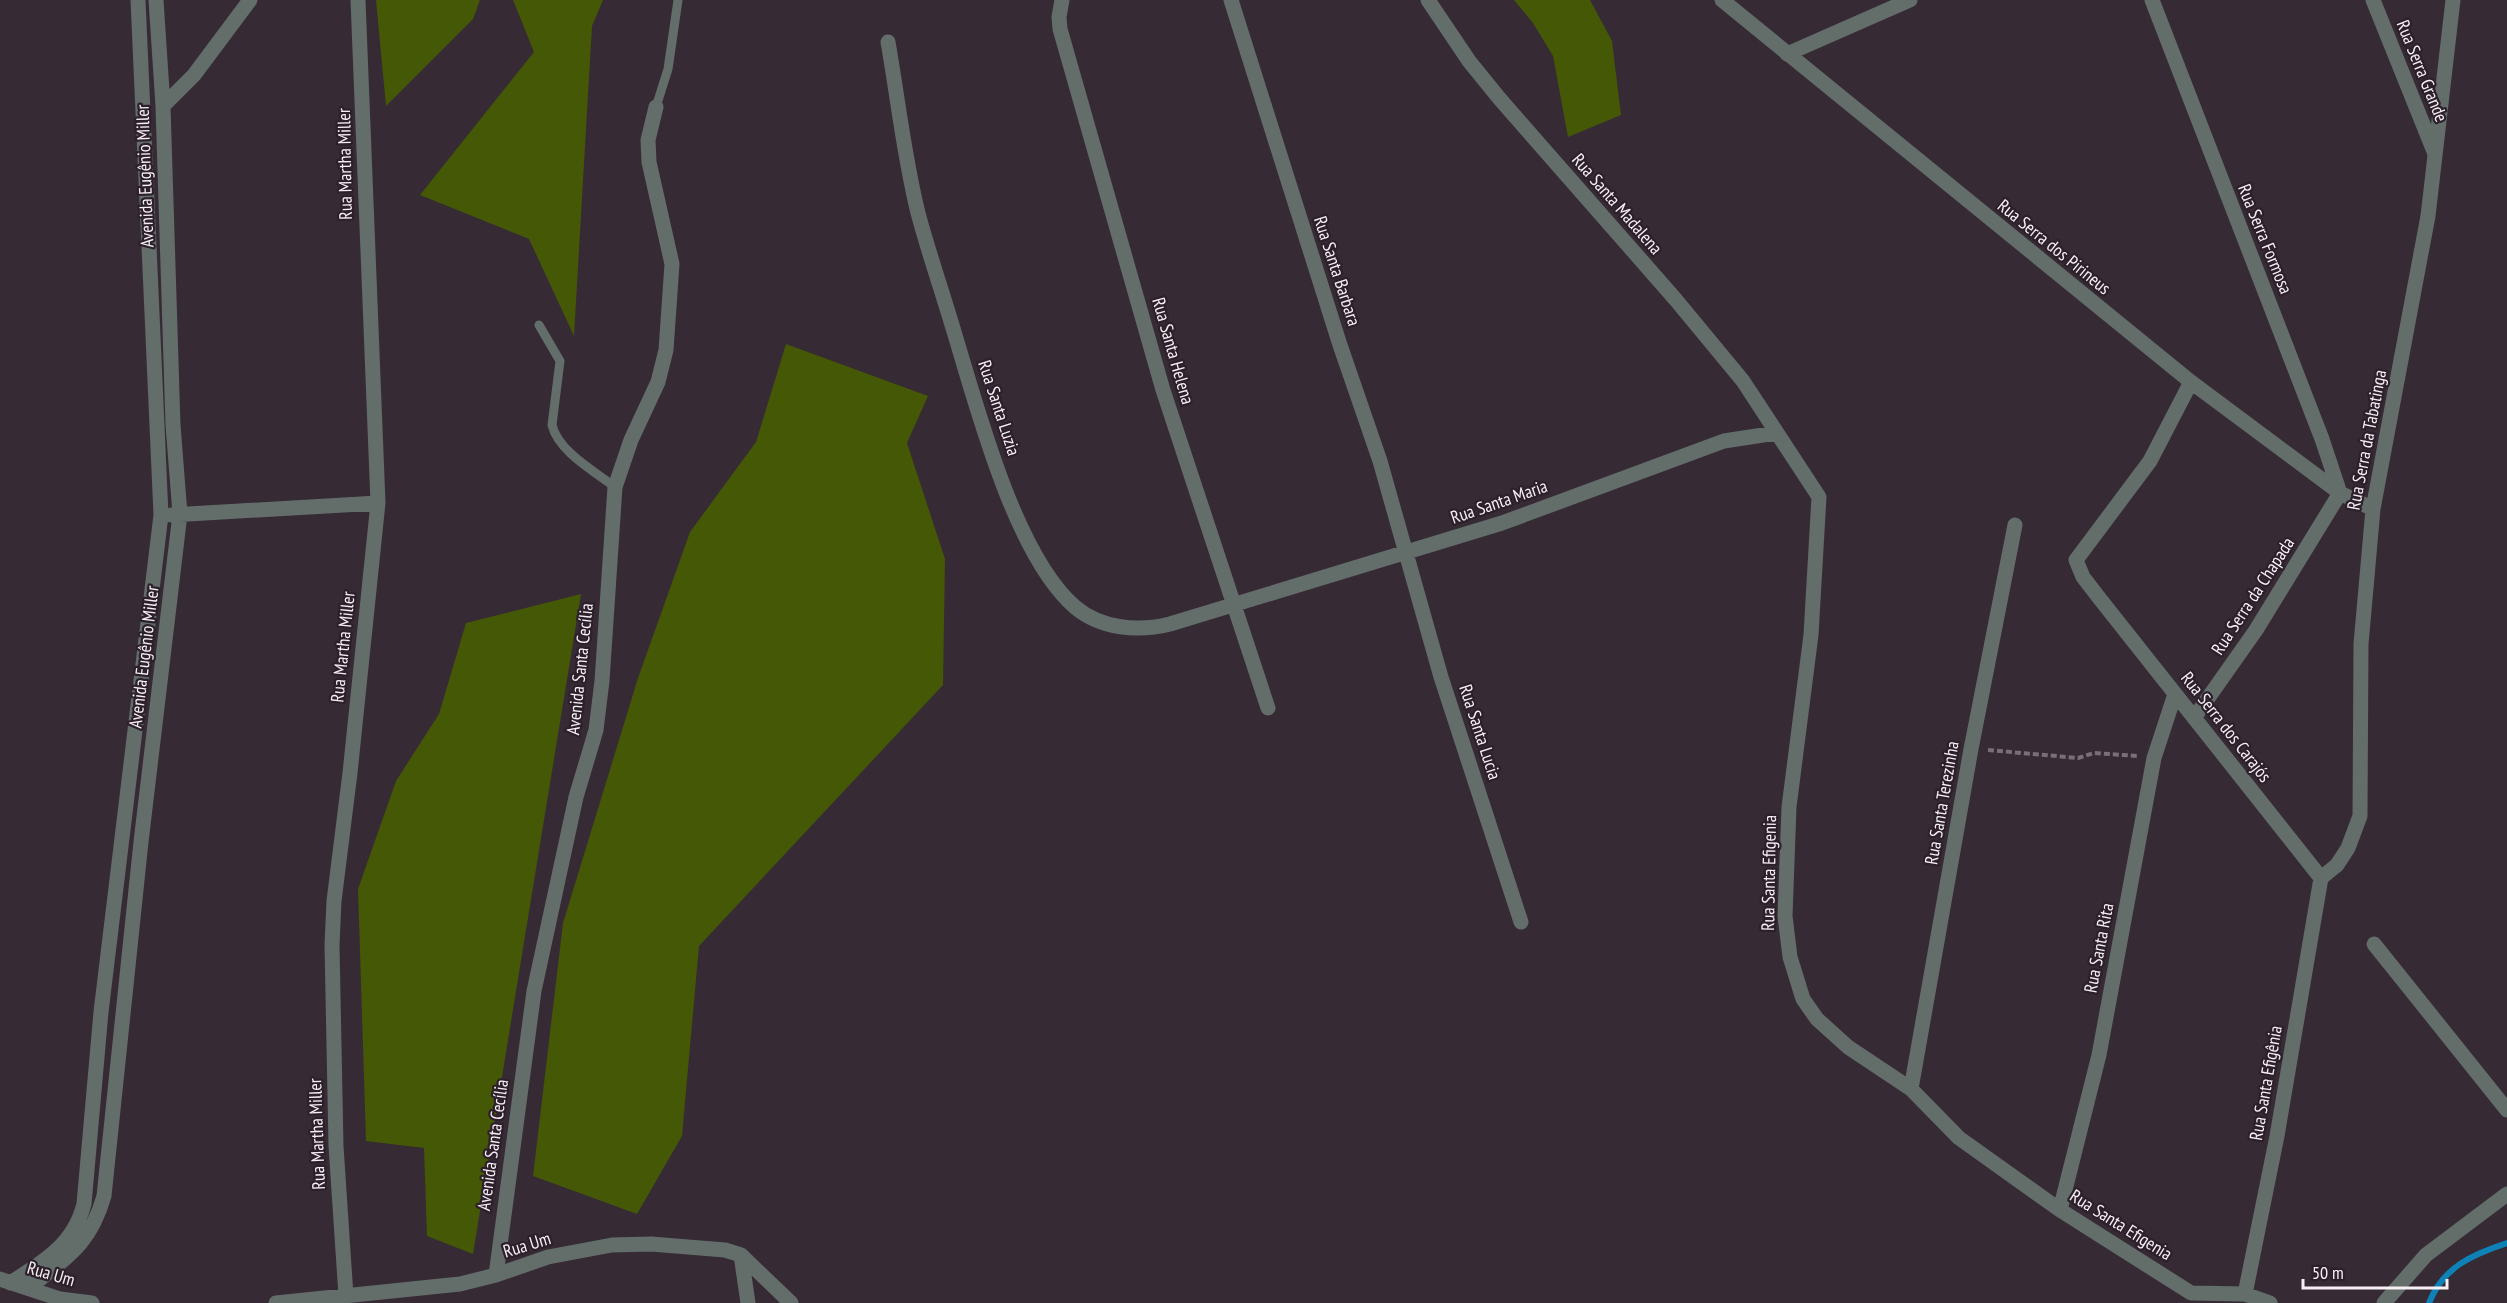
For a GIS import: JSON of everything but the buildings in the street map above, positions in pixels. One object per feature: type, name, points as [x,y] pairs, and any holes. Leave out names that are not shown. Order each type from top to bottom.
[{"type":"street","name":"Avenida Eugênio Miller","points":[[5,1281],[39,1265],[68,1240],[78,1224],[84,1204],[101,1012],[161,515],[138,0]]},
{"type":"street","name":"Avenida Eugênio Miller","points":[[29,1288],[81,1246],[98,1217],[104,1196],[141,842],[180,514],[173,425],[163,106],[156,0]]},
{"type":"street","points":[[163,106],[194,75],[250,0]]},
{"type":"street","name":"Rua Martha Miller","points":[[346,1296],[336,1146],[332,945],[334,901],[350,773],[378,504],[358,0]]},
{"type":"street","name":"Rua Santa Helena","points":[[1062,0],[1059,17],[1071,73],[1163,390],[1268,708]]},
{"type":"street","name":"Rua Santa Barbara","points":[[1231,0],[1407,553]]},
{"type":"street","name":"Rua Santa Madalena","points":[[1428,0],[1469,61],[1498,98],[1676,300],[1743,381],[1776,433]]},
{"type":"street","name":"Rua Serra dos Pirineus","points":[[1722,0],[2191,382],[2340,493],[2373,509]]},
{"type":"street","points":[[1787,54],[1910,0]]},
{"type":"street","name":"Rua Serra Formosa","points":[[2152,0],[2322,439],[2340,493]]},
{"type":"street","name":"Rua Serra Grande","points":[[2373,0],[2436,157]]},
{"type":"street","name":"Rua Serra da Tabatinga","points":[[2321,878],[2337,865],[2348,848],[2356,830],[2362,803],[2361,644],[2373,509],[2414,296],[2436,157],[2453,0]]},
{"type":"street","name":"Rua Santa Luzia","points":[[888,42],[918,212],[988,444],[1027,540],[1047,573],[1075,607],[1095,619],[1121,628],[1150,629],[1233,607]]},
{"type":"street","name":"Avenida Santa Cecília","points":[[496,1275],[534,991],[576,797],[596,730],[602,681],[615,487],[631,440],[658,382],[666,350],[672,264],[649,151],[648,140],[656,107]]},
{"type":"street","name":"Rua Serra dos Carajós","points":[[2191,382],[2150,461],[2076,560],[2084,577],[2100,599],[2321,878]]},
{"type":"street","name":"Rua Santa Maria","points":[[1233,607],[1523,515],[1724,441],[1776,433]]},
{"type":"street","name":"Rua Santa Efigenia","points":[[1776,433],[1819,497],[1811,635],[1790,807],[1785,916],[1790,957],[1803,999],[1817,1019],[1848,1047],[1911,1089],[1959,1138],[2060,1210],[2191,1293],[2245,1294],[2270,1303]]},
{"type":"street","name":"Rua Serra da Chapada","points":[[2194,718],[2256,630],[2340,493]]},
{"type":"street","points":[[161,515],[378,504]]},
{"type":"street","name":"Rua Santa Terezinha","points":[[1911,1089],[1971,749],[2015,525]]},
{"type":"street","name":"Rua Santa Lucia","points":[[1407,553],[1441,677],[1521,922]]},
{"type":"street","name":"Rua Santa Rita","points":[[2060,1210],[2099,1055],[2154,758],[2175,694]]},
{"type":"street","name":"Rua Santa Efigênia","points":[[2245,1294],[2277,1136],[2321,878]]},
{"type":"street","points":[[2374,944],[2507,1110]]},
{"type":"street","points":[[2384,1303],[2426,1255],[2507,1194]]},
{"type":"street","name":"Rua Um","points":[[276,1303],[460,1284],[496,1275],[548,1257],[612,1245],[651,1244],[725,1250],[741,1254]]},
{"type":"street","points":[[741,1254],[748,1303]]},
{"type":"street","points":[[741,1254],[791,1303]]},
{"type":"street","name":"Rua Um","points":[[5,1281],[60,1299],[92,1303]]},
{"type":"lane","points":[[656,107],[668,69],[678,0]]},
{"type":"lane","points":[[539,325],[560,362],[552,425],[554,434],[570,452],[615,487]]},
{"type":"path","points":[[1971,749],[2078,758],[2094,753],[2154,758]]},
{"type":"green space","points":[[376,0],[480,0],[473,19],[386,106]]},
{"type":"green space","points":[[513,0],[603,0],[592,26],[574,336],[529,239],[420,195],[534,52]]},
{"type":"green space","points":[[1514,0],[1590,0],[1612,41],[1621,115],[1568,137],[1553,56],[1533,23]]},
{"type":"green space","points":[[786,344],[928,396],[907,443],[945,559],[943,685],[699,946],[682,1136],[637,1214],[533,1176],[563,923],[638,678],[690,532],[756,442]]},
{"type":"green space","points":[[581,594],[473,1254],[427,1236],[424,1148],[366,1141],[358,889],[396,781],[439,714],[466,623]]},
{"type":"waterway","points":[[2429,1303],[2442,1280],[2460,1264],[2482,1252],[2507,1243]]}]
